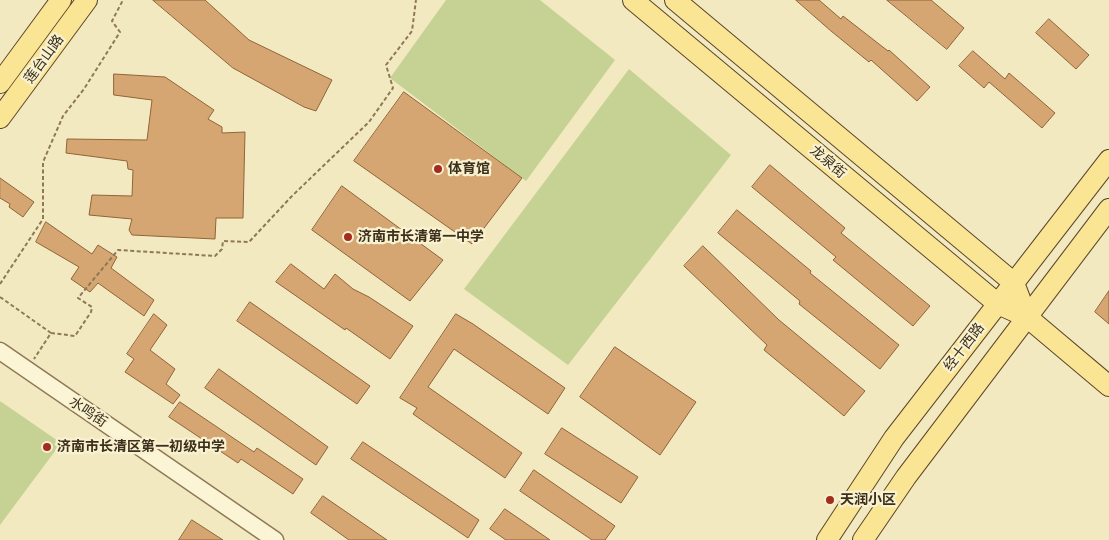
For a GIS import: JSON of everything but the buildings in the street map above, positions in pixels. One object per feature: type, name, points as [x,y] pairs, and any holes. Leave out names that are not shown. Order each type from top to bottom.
[{"type":"main road","name":"莲台山路","points":[[0,83],[61,0]]},
{"type":"main road","name":"莲台山路","points":[[0,118],[87,0]]},
{"type":"main road","name":"龙泉街","points":[[633,0],[998,304],[1027,316],[1109,386]]},
{"type":"main road","name":"龙泉街","points":[[675,0],[1014,283],[1027,316]]},
{"type":"main road","name":"经十西路","points":[[828,540],[894,438],[1109,160]]},
{"type":"main road","points":[[863,540],[906,477],[1109,209]]},
{"type":"street","name":"水鸣街","points":[[0,350],[275,540]]},
{"type":"path","points":[[0,284],[43,219],[43,162],[63,116],[84,89],[120,32],[112,21],[123,0]]},
{"type":"path","points":[[0,297],[51,333],[74,336],[91,312],[92,307],[78,298],[118,250],[215,256],[222,249],[223,241],[249,242],[290,198],[369,122],[393,88],[386,65],[412,31],[416,0]]},
{"type":"path","points":[[28,370],[51,333]]},
{"type":"green space","points":[[446,0],[540,0],[615,60],[526,181],[390,78]]},
{"type":"green space","points":[[629,69],[731,155],[568,365],[464,289]]},
{"type":"green space","points":[[0,401],[61,443],[0,525]]},
{"type":"place","name":"体育馆","points":[[438,169]]},
{"type":"place","name":"济南市长清第一中学","points":[[348,237]]},
{"type":"place","name":"济南市长清区第一初级中学","points":[[47,447]]},
{"type":"place","name":"天润小区","points":[[830,500]]}]
